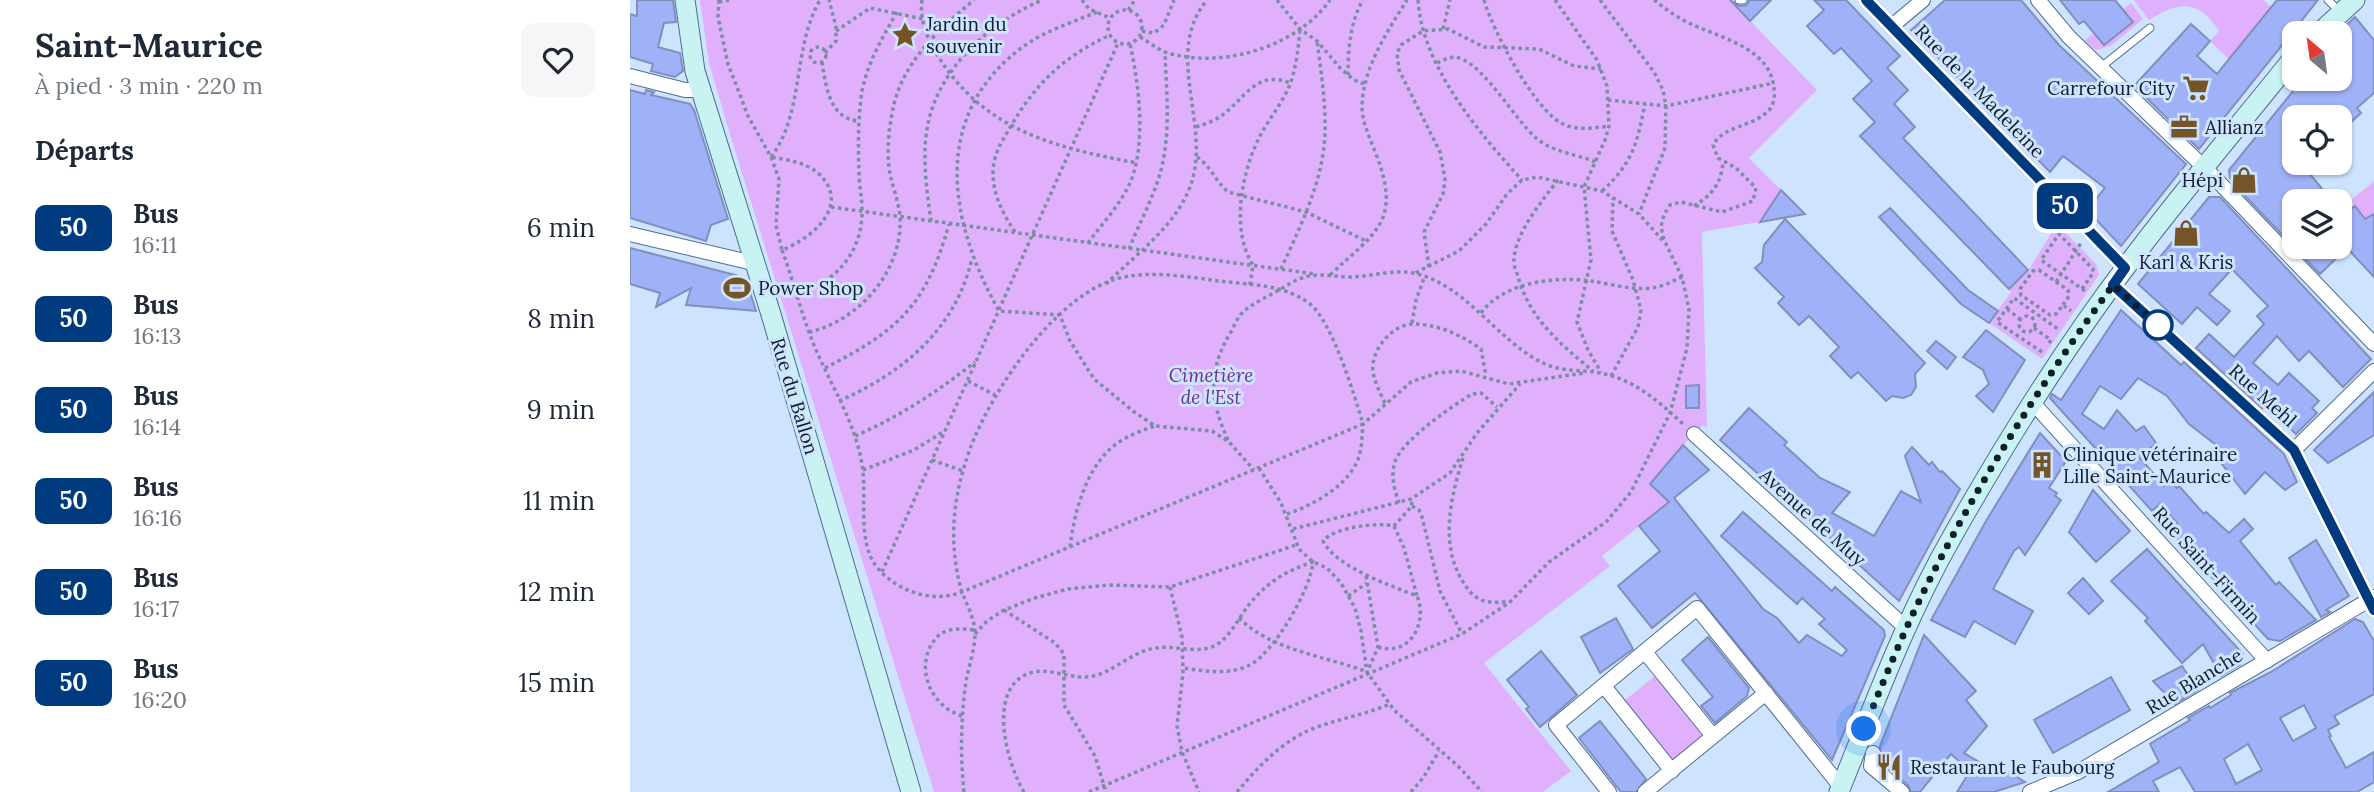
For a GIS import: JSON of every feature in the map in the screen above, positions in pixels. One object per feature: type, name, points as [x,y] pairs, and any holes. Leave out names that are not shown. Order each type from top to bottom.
[{"type":"main road","name":"Rue du Ballon","points":[[685,0],[691,47],[701,90],[778,338],[911,792]]},
{"type":"main road","points":[[2332,21],[2355,0]]},
{"type":"main road","points":[[2320,21],[2333,2]]},
{"type":"main road","points":[[1840,789],[1906,628],[1953,535],[2033,403],[2125,268],[2282,72]]},
{"type":"street","name":"Rue de la Madeleine","points":[[1866,0],[2125,268]]},
{"type":"street","points":[[1892,26],[1923,0]]},
{"type":"street","points":[[2038,0],[2069,37],[2204,168],[2374,344]]},
{"type":"street","points":[[630,76],[685,90],[701,90]]},
{"type":"street","points":[[630,233],[753,263]]},
{"type":"street","name":"Rue Mehl","points":[[2113,285],[2294,450],[2372,602]]},
{"type":"street","points":[[2294,450],[2374,371]]},
{"type":"street","name":"Rue Saint-Firmin","points":[[2033,403],[2267,661]]},
{"type":"street","name":"Avenue de Muy","points":[[1694,434],[1906,628]]},
{"type":"street","name":"Rue Blanche","points":[[2029,792],[2078,772],[2372,602]]},
{"type":"street","points":[[1609,792],[1556,725],[1698,608],[1840,789]]},
{"type":"street","points":[[1645,652],[1713,736]]},
{"type":"street","points":[[1604,686],[1672,771]]},
{"type":"street","points":[[1645,792],[1766,693]]},
{"type":"street","points":[[1873,753],[1871,766],[1902,792]]},
{"type":"lane","points":[[2101,68],[2150,28]]},
{"type":"path","points":[[729,0],[719,1],[719,17],[728,64],[748,116],[771,157],[779,179],[776,225],[782,250],[809,332],[855,436],[863,470],[866,541],[875,565],[909,593],[951,597],[1363,424],[1411,382],[1437,373],[1461,371],[1509,384],[1593,372]]},
{"type":"path","points":[[771,157],[780,146],[790,116],[801,52],[810,18],[820,0]]},
{"type":"path","points":[[829,0],[836,41],[825,53],[822,62],[834,107],[843,117],[859,121]]},
{"type":"path","points":[[922,0],[923,19],[929,42],[950,72],[974,99],[1011,126],[1070,151],[1137,163]]},
{"type":"path","points":[[809,332],[824,329],[850,315],[872,295],[887,271],[896,243],[900,217],[889,170],[889,135],[899,92],[912,63],[929,42],[945,24],[974,0]]},
{"type":"path","points":[[931,221],[926,131],[934,102],[950,72],[967,52],[1001,22],[1042,0]]},
{"type":"path","points":[[1082,0],[1089,9],[1110,19]]},
{"type":"path","points":[[1128,10],[1135,0]]},
{"type":"path","points":[[1142,32],[1154,33],[1164,24],[1174,0]]},
{"type":"path","points":[[1104,285],[1177,214],[1190,186],[1197,157],[1187,36],[1199,9],[1207,0]]},
{"type":"path","points":[[1277,0],[1300,30],[1317,41],[1348,75],[1366,84]]},
{"type":"path","points":[[1140,37],[1165,52],[1220,59],[1251,51],[1300,30],[1331,0]]},
{"type":"path","points":[[1348,75],[1352,31],[1363,0]]},
{"type":"path","points":[[1330,275],[1377,230],[1388,200],[1386,179],[1364,126],[1362,107],[1372,62],[1407,0]]},
{"type":"path","points":[[1418,0],[1423,31],[1437,63],[1482,134],[1522,180]]},
{"type":"path","points":[[1443,29],[1450,0]]},
{"type":"path","points":[[1484,0],[1490,22],[1504,48],[1541,103],[1560,123],[1591,128],[1609,126]]},
{"type":"path","points":[[1555,0],[1597,60],[1607,86],[1609,126],[1584,187],[1591,260],[1579,303],[1577,322],[1588,350],[1602,374]]},
{"type":"path","points":[[1600,0],[1654,72],[1666,106],[1665,148],[1639,214]]},
{"type":"path","points":[[1089,792],[1462,634],[1510,602],[1549,562],[1606,522],[1631,492],[1670,413],[1687,348],[1689,309],[1682,277],[1661,231],[1662,217],[1670,205],[1681,202],[1722,212],[1740,208],[1755,198],[1756,188],[1736,168],[1723,162],[1714,153],[1713,145],[1724,134],[1752,124],[1772,107],[1775,94],[1768,69],[1754,55],[1713,32],[1687,22],[1654,0]]},
{"type":"path","points":[[836,31],[870,8],[923,19]]},
{"type":"path","points":[[1128,10],[1141,20],[1140,37],[1130,44],[1118,43],[1110,35],[1110,19],[1118,11],[1128,10]]},
{"type":"path","points":[[798,293],[830,279],[846,263],[858,244],[863,211],[859,175],[859,121],[863,90],[870,62],[897,12]]},
{"type":"path","points":[[999,311],[972,257],[964,226],[957,187],[957,153],[964,118],[974,99],[995,71],[1024,45],[1097,12]]},
{"type":"path","points":[[1429,267],[1424,232],[1443,194],[1445,179],[1440,152],[1399,70],[1397,53],[1409,37],[1423,31],[1443,29],[1484,47],[1539,49],[1574,66],[1601,69]]},
{"type":"path","points":[[1250,285],[1253,265],[1243,250],[1242,195],[1258,139],[1290,83],[1300,30]]},
{"type":"path","points":[[1015,233],[1003,214],[994,191],[993,170],[997,147],[1028,97],[1056,67],[1110,35]]},
{"type":"path","points":[[1281,269],[1306,212],[1325,137],[1324,97],[1317,41]]},
{"type":"path","points":[[882,572],[1118,43]]},
{"type":"path","points":[[1088,243],[1120,200],[1137,163],[1138,78],[1130,44]]},
{"type":"path","points":[[801,52],[810,53],[817,47],[825,53]]},
{"type":"path","points":[[1129,249],[1164,159],[1167,134],[1165,52]]},
{"type":"path","points":[[810,53],[812,61],[822,62]]},
{"type":"path","points":[[1437,63],[1450,57],[1461,58],[1489,84],[1538,139],[1557,150],[1596,162]]},
{"type":"path","points":[[1196,128],[1221,116],[1254,83],[1269,79],[1290,83]]},
{"type":"path","points":[[1608,100],[1666,106],[1774,83]]},
{"type":"path","points":[[1602,191],[1622,173],[1634,150],[1645,104]]},
{"type":"path","points":[[771,157],[797,162],[819,174],[830,193],[830,213],[812,233],[782,250]]},
{"type":"path","points":[[1197,157],[1228,192],[1306,212],[1366,241]]},
{"type":"path","points":[[1694,206],[1717,188],[1722,179],[1723,162]]},
{"type":"path","points":[[1415,273],[1459,251],[1486,224],[1507,194],[1522,180],[1537,177],[1602,191],[1639,214],[1666,244]]},
{"type":"path","points":[[1558,180],[1525,225],[1514,260],[1520,287],[1538,319],[1593,372]]},
{"type":"path","points":[[1611,376],[1638,327],[1641,310],[1612,231],[1613,198]]},
{"type":"path","points":[[831,207],[1320,274],[1350,277],[1394,271],[1415,273],[1448,289],[1481,313],[1510,341],[1542,363],[1626,381],[1651,394],[1694,434]]},
{"type":"path","points":[[825,368],[884,334],[907,314],[926,287],[939,261],[949,224]]},
{"type":"path","points":[[2058,329],[2014,298],[1997,322],[2042,353],[2085,290],[2082,289],[2041,260],[2059,234],[2092,269],[2093,273],[2082,289]]},
{"type":"path","points":[[2056,282],[2077,252],[2081,241],[2090,250]]},
{"type":"path","points":[[839,401],[864,390],[901,367],[933,338],[953,311],[967,281],[972,257]]},
{"type":"path","points":[[2050,323],[2053,314],[2069,296],[2068,290],[2039,270],[2033,271],[2020,289],[2023,296],[2050,315],[2053,314]]},
{"type":"path","points":[[1229,442],[1218,418],[1213,374],[1225,342],[1241,313],[1301,278],[1320,274]]},
{"type":"path","points":[[964,792],[962,716],[975,632],[953,553],[954,504],[970,448],[995,395],[1040,334],[1083,295],[1123,277],[1176,275],[1282,289],[1312,306],[1345,368],[1363,424],[1359,458],[1348,476],[1306,508],[1287,514]]},
{"type":"path","points":[[1481,313],[1490,301],[1520,287],[1541,282],[1587,280],[1635,288],[1657,287],[1682,277]]},
{"type":"path","points":[[1412,323],[1416,300],[1425,278]]},
{"type":"path","points":[[2019,302],[2023,296]]},
{"type":"path","points":[[2063,305],[2071,311]]},
{"type":"path","points":[[2035,313],[2039,307]]},
{"type":"path","points":[[2007,309],[2020,319]]},
{"type":"path","points":[[999,311],[1060,315]]},
{"type":"path","points":[[1060,315],[1070,341],[1094,379],[1155,426]]},
{"type":"path","points":[[2025,315],[2033,317],[2036,322],[2034,328],[2029,332],[2022,330],[2020,319],[2025,315]]},
{"type":"path","points":[[1385,403],[1372,369],[1375,353],[1386,337],[1399,327],[1412,323],[1461,335],[1481,349],[1486,376]]},
{"type":"path","points":[[2034,328],[2057,344]]},
{"type":"path","points":[[2018,337],[2022,330]]},
{"type":"path","points":[[855,436],[918,404],[977,360]]},
{"type":"path","points":[[968,381],[995,395]]},
{"type":"path","points":[[1292,530],[1411,499],[1450,473],[1498,408],[1522,382]]},
{"type":"path","points":[[1399,503],[1393,472],[1397,458],[1412,440],[1472,394],[1481,393],[1498,408]]},
{"type":"path","points":[[1070,547],[1074,514],[1091,477],[1111,448],[1134,433],[1155,426],[1212,431],[1229,442],[1256,469],[1287,514],[1297,544],[1313,562],[1327,568],[1342,583],[1362,631],[1367,672],[1390,704],[1482,792]]},
{"type":"path","points":[[863,470],[914,450],[945,431]]},
{"type":"path","points":[[1464,454],[1455,483],[1450,514],[1452,556],[1460,578],[1470,593],[1478,599],[1510,602]]},
{"type":"path","points":[[932,460],[964,471]]},
{"type":"path","points":[[1411,499],[1412,506]]},
{"type":"path","points":[[1412,506],[1419,510],[1422,517],[1440,592],[1462,634]]},
{"type":"path","points":[[1394,526],[1412,506]]},
{"type":"path","points":[[1394,526],[1385,524],[1358,527],[1334,533],[1323,541],[1337,555],[1378,583],[1417,596]]},
{"type":"path","points":[[1378,647],[1387,649],[1399,646],[1418,629],[1423,616],[1404,548],[1394,526]]},
{"type":"path","points":[[975,632],[1004,610],[1035,598],[1068,589],[1109,585],[1170,587],[1297,544]]},
{"type":"path","points":[[1024,792],[1007,752],[1005,704],[1013,685],[1024,675],[1044,671],[1065,676],[1094,676],[1141,651],[1213,646],[1224,639],[1276,577],[1313,562]]},
{"type":"path","points":[[1183,668],[1226,671],[1247,666],[1258,659],[1274,641],[1303,598],[1312,577],[1313,562]]},
{"type":"path","points":[[1365,574],[1378,647],[1367,672]]},
{"type":"path","points":[[1348,596],[1367,583]]},
{"type":"path","points":[[1170,587],[1183,648],[1177,726],[1182,752],[1199,792]]},
{"type":"path","points":[[1004,610],[1055,643],[1064,654],[1064,705],[1095,756],[1107,792]]},
{"type":"path","points":[[1239,618],[1251,631],[1274,641],[1367,672]]},
{"type":"path","points":[[962,716],[940,703],[930,689],[925,675],[925,662],[935,638],[942,632],[956,629],[975,632]]},
{"type":"path","points":[[1237,792],[1284,744],[1310,730],[1390,704]]},
{"type":"path","points":[[1411,792],[1439,751]]},
{"type":"green space","name":"Cimetière de l'Est","points":[[700,0],[1730,0],[1817,90],[1749,158],[1805,214],[1702,232],[1707,428],[1703,425],[1683,445],[1709,470],[1602,556],[1610,566],[1484,663],[1571,771],[1543,792],[934,792],[729,131],[709,63]]},
{"type":"green space","points":[[2134,0],[2264,0],[2271,7],[2229,59],[2210,41],[2219,31],[2204,13],[2188,6],[2179,7],[2149,20]]},
{"type":"green space","points":[[2131,3],[2143,19],[2111,46],[2096,50],[2084,41],[2094,33],[2104,45],[2133,22],[2123,9]]},
{"type":"green space","points":[[2374,181],[2374,214],[2365,219],[2352,199]]},
{"type":"green space","points":[[2057,224],[2096,264],[2099,275],[2042,359],[1989,323],[2011,292],[2009,289],[2028,271]]},
{"type":"green space","points":[[1666,667],[1717,730],[1664,772],[1613,710]]},
{"type":"building","points":[[637,0],[673,0],[676,22],[664,23],[658,47],[680,53],[683,71],[675,77],[651,71],[653,64],[630,57],[630,14],[637,16]]},
{"type":"building","points":[[1730,0],[1739,6],[1747,5],[1749,0],[1771,0],[1750,21]]},
{"type":"building","points":[[1814,0],[1846,0],[1900,56],[1887,68],[1908,90],[1894,104],[1915,127],[1903,138],[2028,270],[2009,289],[1860,136],[1875,122],[1853,99],[1872,81],[1841,48],[1834,54],[1807,26],[1824,10]]},
{"type":"building","points":[[1945,0],[2021,0],[2059,45],[2186,164],[2121,246],[2087,210],[2105,188],[2063,156],[2050,172],[1911,30]]},
{"type":"building","points":[[2060,0],[2115,0],[2133,22],[2104,45],[2084,21],[2079,24]]},
{"type":"building","points":[[2277,0],[2318,0],[2301,21],[2282,21],[2282,45],[2199,149],[2134,86],[2191,24],[2210,41],[2197,56],[2217,74]]},
{"type":"building","points":[[2355,17],[2374,40],[2374,93],[2357,108],[2361,113],[2352,121],[2352,105],[2282,105],[2282,175],[2311,175],[2322,189],[2282,189],[2282,234],[2230,178],[2229,170],[2293,91],[2352,91],[2351,21]]},
{"type":"building","points":[[630,90],[645,94],[646,90],[654,92],[651,95],[690,104],[694,110],[728,219],[711,225],[706,241],[630,218]]},
{"type":"building","points":[[1781,190],[1805,214],[1760,222]]},
{"type":"building","points":[[2209,197],[2220,197],[2371,359],[2343,387],[2309,351],[2299,361],[2277,336],[2253,363],[2278,385],[2289,373],[2319,401],[2312,408],[2317,413],[2296,434],[2259,399],[2263,409],[2196,348],[2209,334],[2234,357],[2264,324],[2257,316],[2268,306],[2232,269],[2209,294],[2230,311],[2217,325],[2197,307],[2182,324],[2138,284]]},
{"type":"building","points":[[2355,206],[2365,219],[2374,214],[2374,277],[2352,253],[2352,208]]},
{"type":"building","points":[[1890,208],[1968,290],[1998,311],[1989,323],[1961,304],[1879,217]]},
{"type":"building","points":[[1785,219],[1925,363],[1915,374],[1916,387],[1911,395],[1903,398],[1892,396],[1886,401],[1858,372],[1851,378],[1830,356],[1839,347],[1809,316],[1799,325],[1778,303],[1784,297],[1755,268],[1762,262],[1764,245]]},
{"type":"building","points":[[630,248],[739,276],[747,283],[756,311],[686,305],[691,288],[656,307],[660,293],[630,284]]},
{"type":"building","points":[[2306,259],[2336,259],[2320,274]]},
{"type":"building","points":[[2121,310],[2181,365],[2184,362],[2284,454],[2297,482],[2285,490],[2265,472],[2245,494],[2218,459],[2225,452],[2189,424],[2167,396],[2138,378],[2121,399],[2100,386],[2082,414],[2104,429],[2117,410],[2136,431],[2144,426],[2156,443],[2140,458],[2164,486],[2170,481],[2177,488],[2179,486],[2204,514],[2206,512],[2229,533],[2244,519],[2253,529],[2240,541],[2276,585],[2279,582],[2316,620],[2280,641],[2268,639],[2169,530],[2177,523],[2160,504],[2152,511],[2050,398],[2052,394],[2061,400]]},
{"type":"building","points":[[1986,330],[2025,360],[1993,412],[1976,396],[1989,384],[1983,370],[1963,357]]},
{"type":"building","points":[[1936,341],[1956,357],[1947,369],[1927,351]]},
{"type":"building","points":[[1699,385],[1699,408],[1686,408],[1686,386]]},
{"type":"building","points":[[2374,392],[2374,435],[2328,463],[2314,450]]},
{"type":"building","points":[[1749,408],[1787,442],[1784,445],[1820,478],[1850,492],[1832,513],[1874,536],[1901,491],[1921,502],[1905,456],[1912,447],[1929,465],[1932,462],[1960,489],[1899,601],[1794,506],[1797,504],[1768,479],[1766,481],[1720,440]]},
{"type":"building","points":[[2040,433],[2066,461],[2049,488],[2057,493],[2055,496],[2061,500],[2025,555],[2019,547],[2014,551],[1993,589],[2033,611],[2015,644],[1974,621],[1965,637],[1931,620],[1986,521]]},
{"type":"building","points":[[1683,445],[1709,470],[1674,498],[1763,609],[1777,618],[1799,643],[1807,635],[1842,656],[1847,650],[1819,624],[1825,619],[1802,598],[1797,604],[1721,536],[1743,512],[1832,591],[1835,587],[1884,630],[1885,636],[1832,760],[1695,593],[1652,628],[1618,586],[1660,551],[1639,526],[1669,502],[1650,484]]},
{"type":"building","points":[[2093,490],[2130,531],[2096,562],[2069,532]]},
{"type":"building","points":[[2316,540],[2349,596],[2326,610],[2330,612],[2321,617],[2289,558]]},
{"type":"building","points":[[2147,549],[2243,654],[2241,664],[2221,676],[2203,644],[2182,663],[2145,621],[2148,618],[2111,581]]},
{"type":"building","points":[[2083,578],[2103,601],[2089,614],[2068,593]]},
{"type":"building","points":[[1616,618],[1633,649],[1600,673],[1581,637]]},
{"type":"building","points":[[2355,619],[2363,622],[2374,641],[2374,694],[2334,716],[2339,724],[2328,730],[2346,768],[2374,752],[2374,782],[2357,792],[2195,792],[2180,767],[2153,781],[2159,792],[2108,792],[2159,762],[2150,744],[2190,720],[2188,718],[2231,695],[2230,693],[2271,672]],"holes":[[[2304,705],[2316,728],[2293,741],[2280,718]],[[2248,744],[2262,770],[2236,784],[2224,759]]]},
{"type":"building","points":[[1924,635],[1976,691],[1966,700],[1987,726],[1964,753],[1988,767],[1992,762],[2025,782],[1994,792],[1957,792],[1970,771],[1951,754],[1920,792],[1911,792],[1908,785],[1881,762],[1880,746]]},
{"type":"building","points":[[1708,637],[1749,688],[1747,696],[1715,723],[1701,706],[1713,697],[1682,660]]},
{"type":"building","points":[[1541,651],[1577,695],[1540,727],[1526,709],[1529,707],[1507,680]]},
{"type":"building","points":[[2182,666],[2198,690],[2175,704],[2153,681]]},
{"type":"building","points":[[2111,677],[2130,710],[2053,753],[2034,720]]},
{"type":"building","points":[[1600,721],[1646,779],[1636,792],[1621,792],[1579,738]]},
{"type":"bus line","name":"50","points":[[1866,0],[2125,268],[2113,285],[2294,450],[2374,610]]},
{"type":"place","name":"Jardin du souvenir","points":[[905,35]]},
{"type":"place","name":"Carrefour City","points":[[2196,88]]},
{"type":"place","name":"Allianz","points":[[2184,127]]},
{"type":"place","name":"Hépi","points":[[2244,180]]},
{"type":"place","name":"Karl & Kris","points":[[2186,233]]},
{"type":"place","name":"Power Shop","points":[[737,288]]},
{"type":"place","name":"Clinique vétérinaire Lille Saint-Maurice","points":[[2042,465]]},
{"type":"place","name":"Restaurant le Faubourg","points":[[1889,767]]},
{"type":"route","points":[[1864,729],[1914,610],[1953,535],[2033,403],[2113,285],[2158,325]]}]
